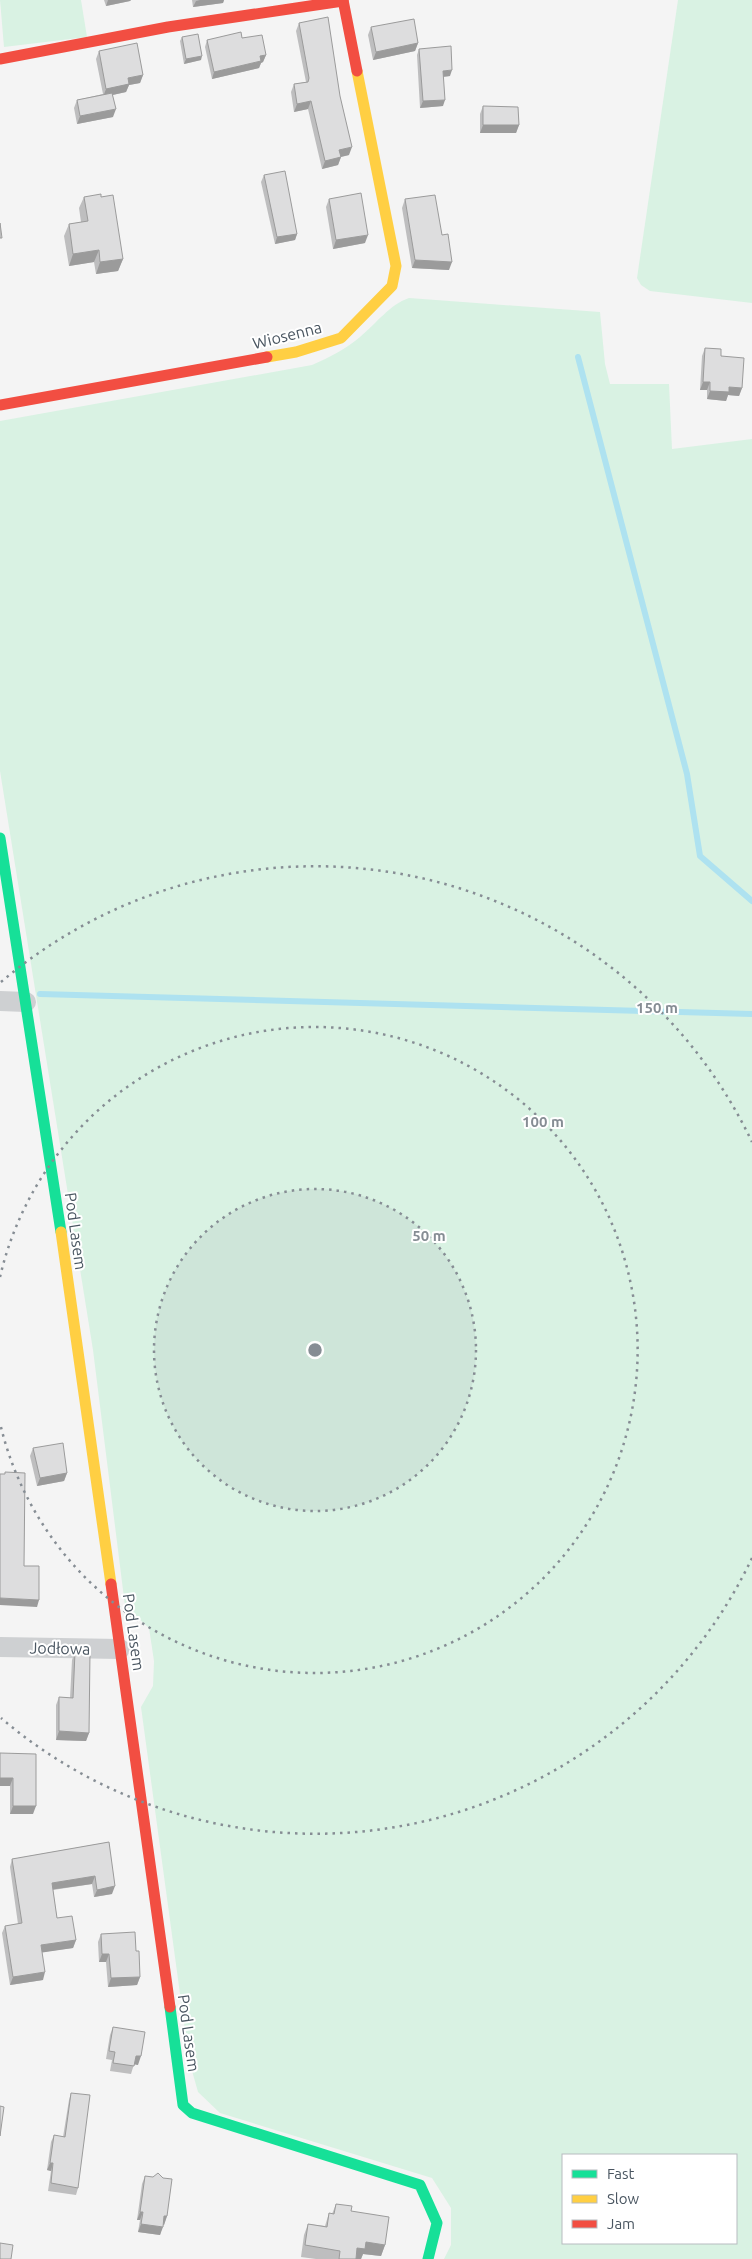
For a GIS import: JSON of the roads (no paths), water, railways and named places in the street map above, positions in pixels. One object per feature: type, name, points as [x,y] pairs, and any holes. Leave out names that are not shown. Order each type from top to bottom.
[{"type":"street","name":"Wiosenna","points":[[0,59],[168,27],[343,0],[396,266],[392,286],[341,338],[296,352],[0,405]]},
{"type":"street","name":"Pod Lasem","points":[[0,838],[26,1002],[120,1649],[182,2105],[192,2113],[420,2185],[436,2223],[428,2259]]},
{"type":"street","points":[[0,1002],[26,1002]]},
{"type":"street","name":"Jodłowa","points":[[0,1647],[120,1649]]},
{"type":"waterway","points":[[578,357],[687,774],[700,856],[752,901]]},
{"type":"waterway","points":[[40,994],[752,1014]]}]
